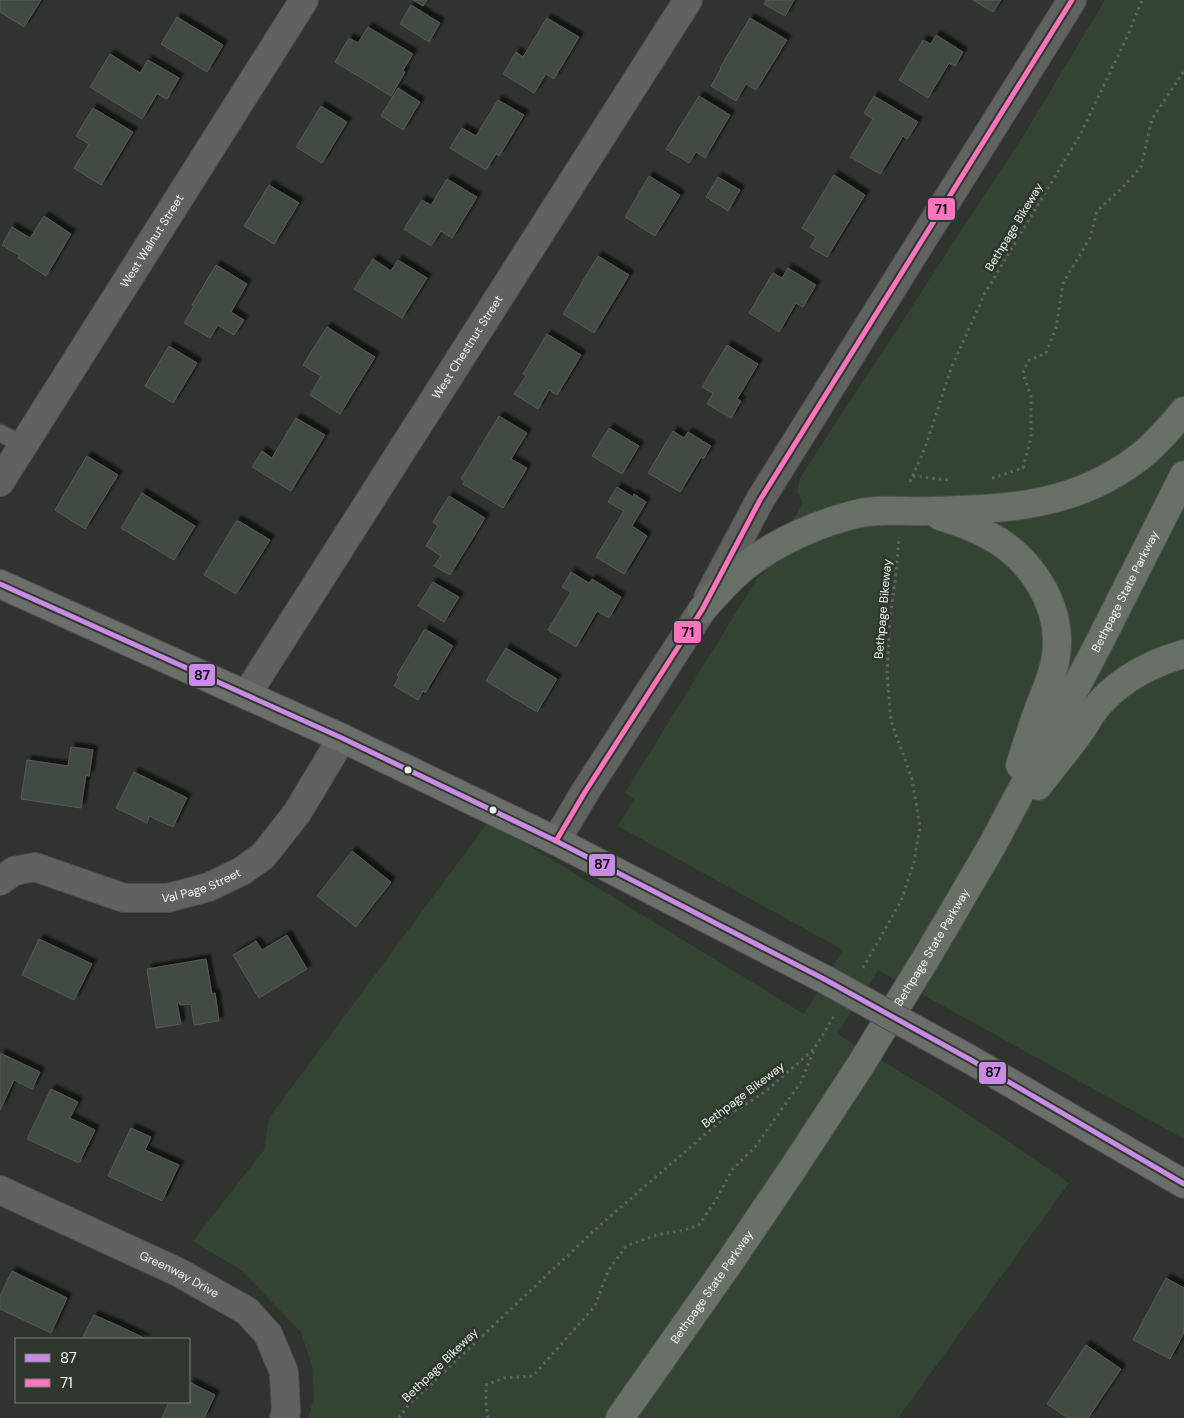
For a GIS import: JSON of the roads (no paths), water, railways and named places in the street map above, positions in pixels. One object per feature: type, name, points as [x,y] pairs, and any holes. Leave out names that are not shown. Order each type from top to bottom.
[{"type":"highway","points":[[702,610],[744,567],[765,552],[813,528],[858,514],[1029,505],[1062,498],[1093,486],[1143,454],[1184,411]]},
{"type":"highway","name":"Bethpage State Parkway","points":[[620,1418],[729,1264],[860,1066],[928,955],[993,844],[1097,647],[1184,475]]},
{"type":"highway","points":[[916,511],[985,533],[1016,553],[1039,581],[1048,598],[1054,618],[1056,655],[1051,678],[993,844]]},
{"type":"highway","points":[[993,844],[1092,713],[1107,696],[1139,672],[1184,654]]},
{"type":"main road","points":[[0,584],[247,694],[556,841],[826,980],[971,1060],[1184,1184]]},
{"type":"street","name":"West Walnut Street","points":[[0,482],[12,439],[304,0]]},
{"type":"street","name":"West Chestnut Street","points":[[247,694],[688,0]]},
{"type":"street","points":[[556,841],[585,792],[702,610],[760,500],[1072,0]]},
{"type":"street","name":"Val Page Street","points":[[0,881],[14,871],[35,867],[124,898],[168,898],[209,888],[242,872],[263,856],[297,813],[342,738]]},
{"type":"street","name":"Greenway Drive","points":[[0,1190],[178,1272],[247,1310],[268,1334],[284,1372],[286,1412],[284,1418]]}]
